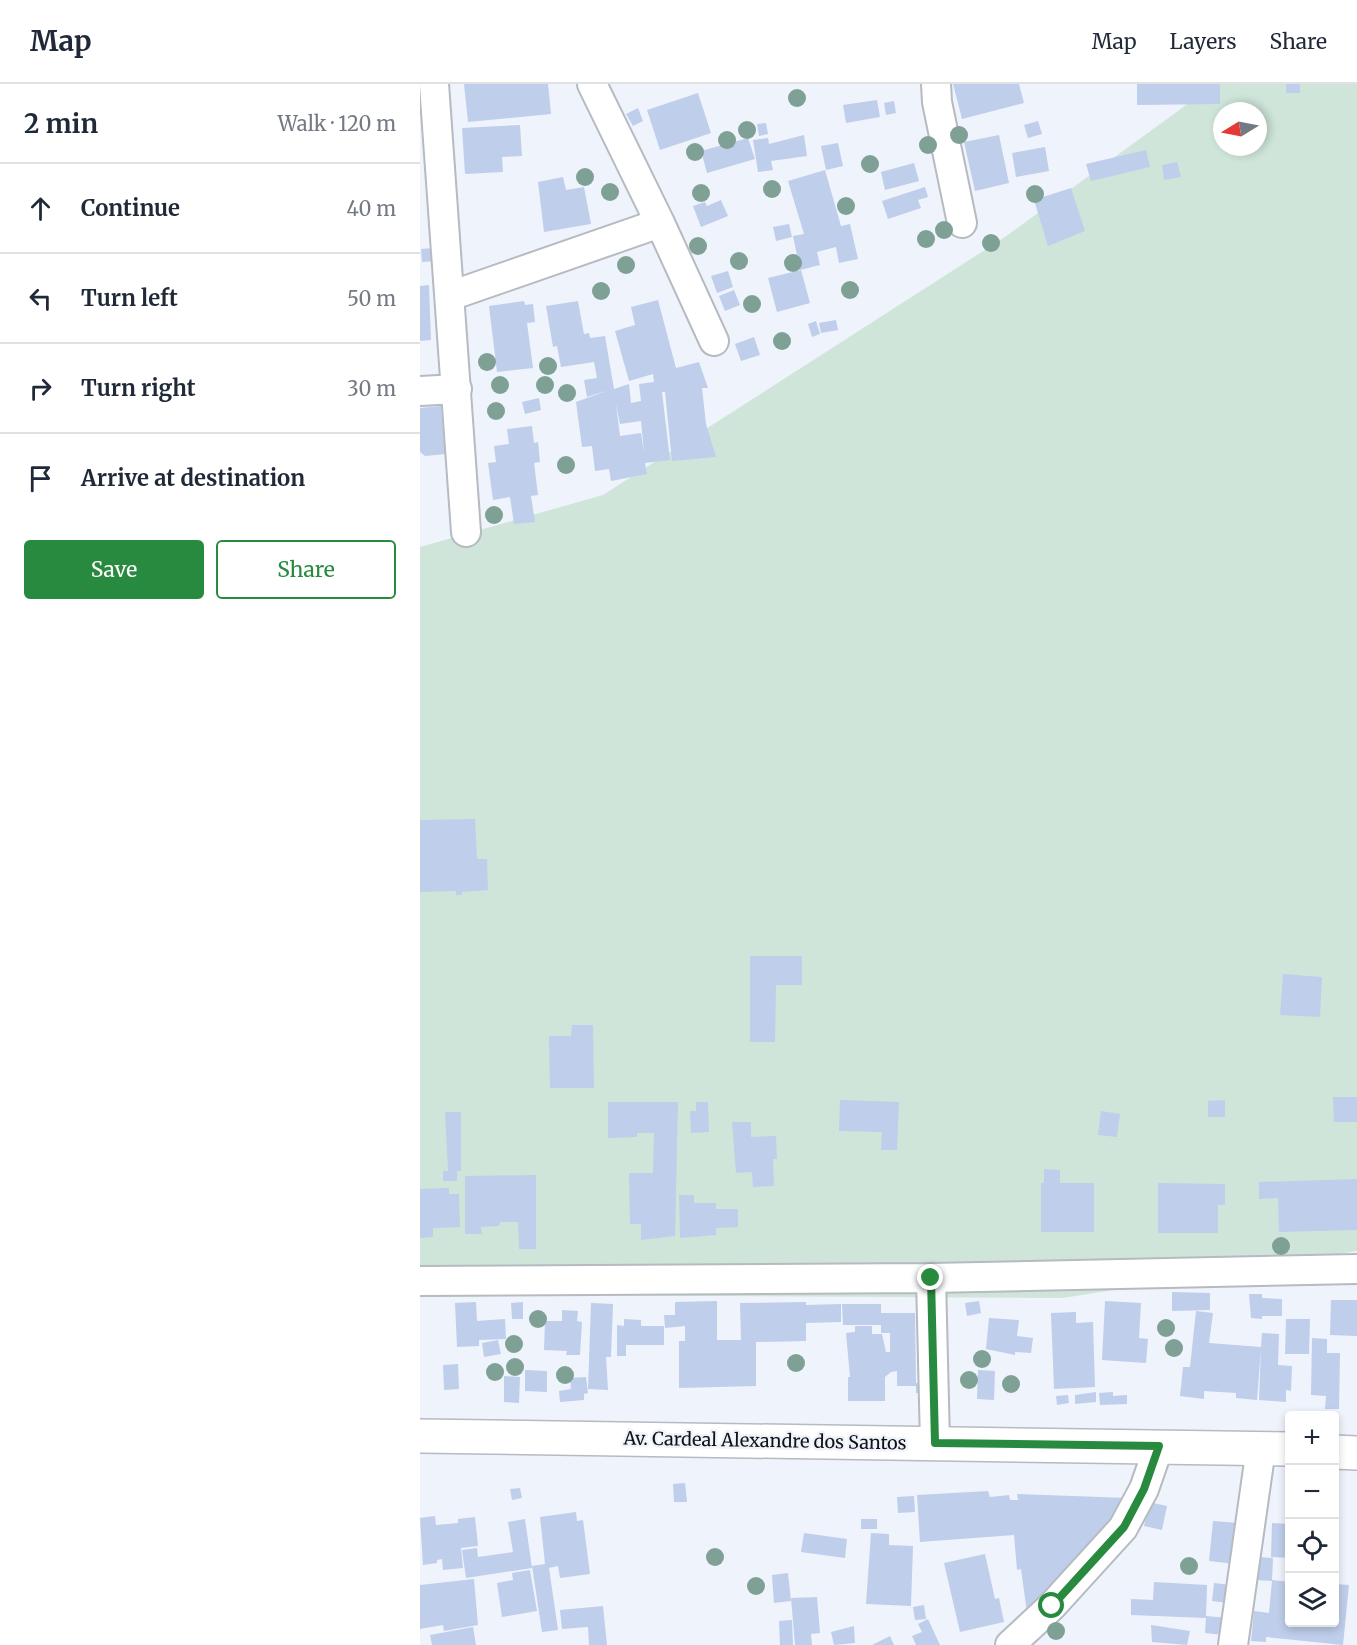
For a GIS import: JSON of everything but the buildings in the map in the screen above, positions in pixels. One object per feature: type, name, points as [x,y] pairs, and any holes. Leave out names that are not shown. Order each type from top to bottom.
[{"type":"street","points":[[592,84],[660,223],[714,341]]},
{"type":"street","points":[[936,84],[937,102],[962,223]]},
{"type":"street","points":[[430,94],[450,296],[466,532]]},
{"type":"street","points":[[450,296],[660,223]]},
{"type":"street","points":[[420,391],[457,389]]},
{"type":"street","points":[[420,1281],[931,1278],[1357,1269]]},
{"type":"street","points":[[931,1278],[935,1443]]},
{"type":"street","name":"Av. Cardeal Alexandre dos Santos","points":[[420,1436],[1275,1449]]},
{"type":"street","points":[[1014,1644],[1124,1527],[1144,1489],[1159,1446]]},
{"type":"street","points":[[1233,1645],[1275,1449]]},
{"type":"street","points":[[1339,1452],[1357,1453]]},
{"type":"green space","points":[[1215,84],[1357,84],[1357,1251],[1063,1298],[536,1295],[420,1297],[420,547],[603,495],[1005,237]]},
{"type":"route","points":[[931,1278],[935,1443],[1159,1446],[1144,1489],[1124,1527],[1052,1606]]}]
